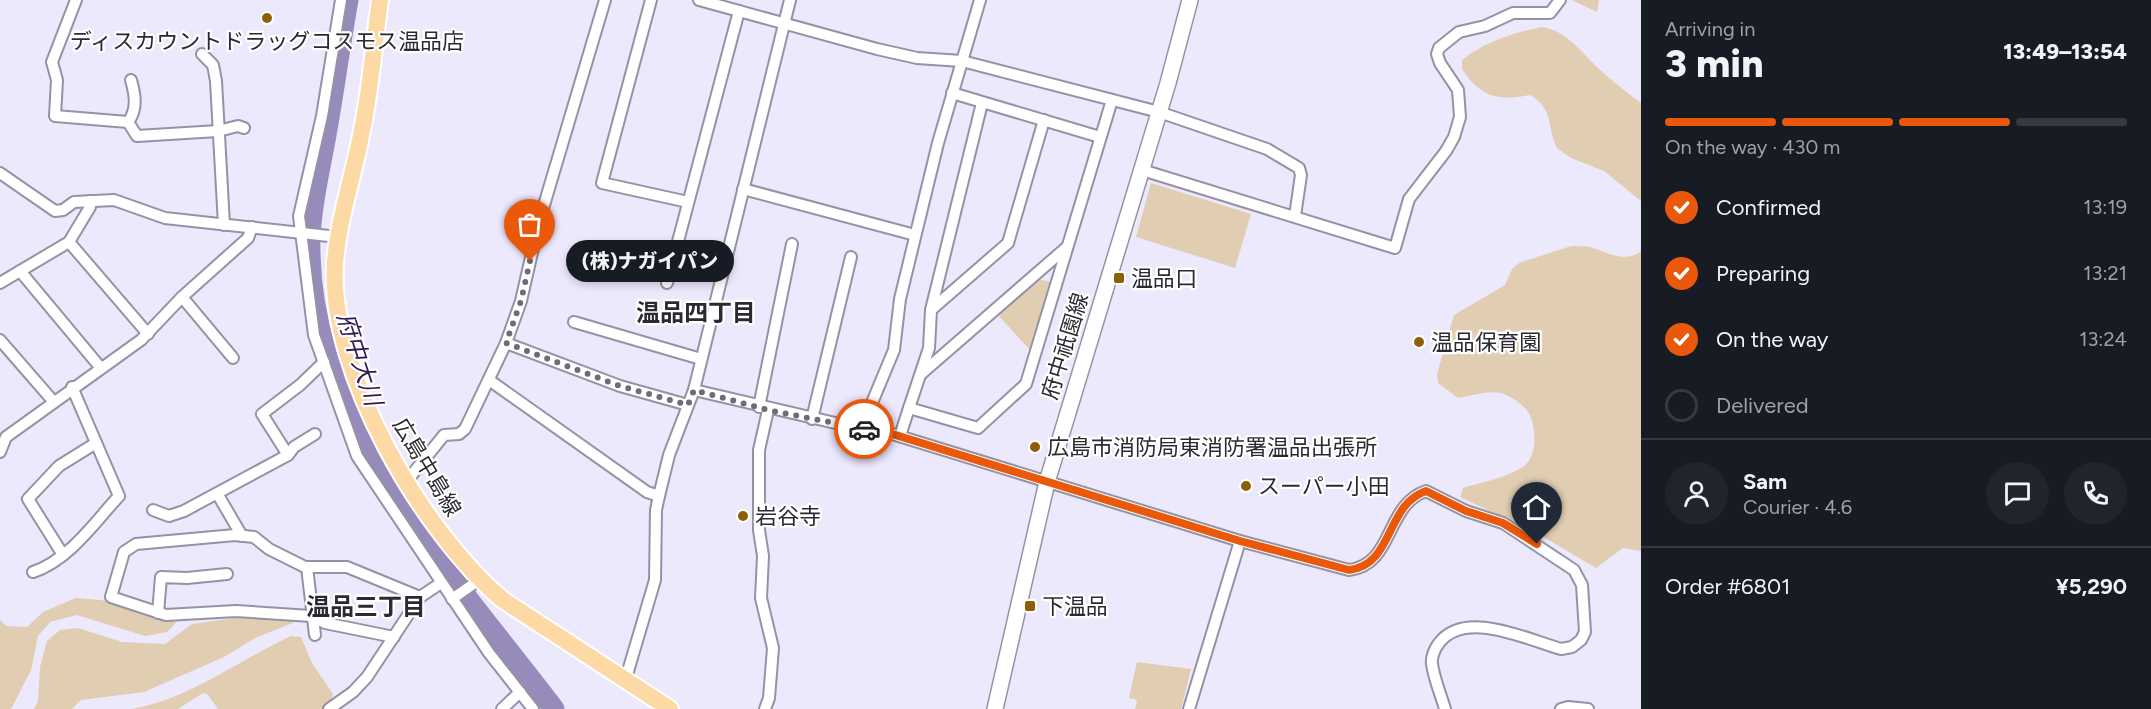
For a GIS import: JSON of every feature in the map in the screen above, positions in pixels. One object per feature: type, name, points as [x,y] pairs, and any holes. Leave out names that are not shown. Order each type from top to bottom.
[{"type":"main road","name":"広島中島線","points":[[380,0],[362,131],[338,237],[334,265],[338,309],[346,347],[374,423],[392,460],[406,482],[460,560],[479,580],[503,600],[626,678],[670,709]]},
{"type":"main road","name":"府中祇園線","points":[[995,709],[1047,482],[1142,170],[1190,0]]},
{"type":"street","points":[[76,0],[52,62],[57,80],[55,116],[128,122]]},
{"type":"street","points":[[341,0],[322,116],[299,216],[314,335],[357,456],[441,584],[533,709]]},
{"type":"street","points":[[406,482],[444,435],[459,434],[465,429],[506,343],[521,301],[539,222],[604,0]]},
{"type":"street","points":[[651,0],[602,183],[688,202]]},
{"type":"street","points":[[699,0],[917,58],[962,61],[1159,112],[1267,149],[1294,164],[1301,175],[1295,216]]},
{"type":"street","points":[[626,678],[655,580],[656,510],[659,496],[669,455],[694,390],[790,0]]},
{"type":"street","points":[[861,429],[894,350],[900,299],[915,235],[952,93],[980,0]]},
{"type":"street","points":[[1142,170],[1395,248],[1409,199],[1446,151],[1454,137],[1460,117],[1461,101],[1458,90],[1440,63],[1437,54],[1439,48],[1459,32],[1485,26],[1513,13],[1550,13],[1560,0]]},
{"type":"street","points":[[667,283],[739,11]]},
{"type":"street","points":[[202,54],[213,65],[216,81],[224,225]]},
{"type":"street","points":[[128,122],[134,115],[135,95],[131,80]]},
{"type":"street","points":[[952,93],[1100,137]]},
{"type":"street","points":[[909,408],[978,428],[1026,384],[1112,100]]},
{"type":"street","points":[[900,436],[928,348],[931,310],[982,103]]},
{"type":"street","points":[[931,310],[1008,243],[1044,120]]},
{"type":"street","points":[[128,122],[137,136],[218,131],[238,126],[244,128]]},
{"type":"street","points":[[0,173],[55,211],[63,210],[74,202],[114,200],[165,218],[300,231],[338,237]]},
{"type":"street","points":[[743,189],[915,235]]},
{"type":"street","points":[[0,283],[69,242],[90,207],[90,201]]},
{"type":"street","points":[[0,452],[3,434],[148,334],[182,297],[248,238],[252,227]]},
{"type":"street","points":[[69,242],[148,334]]},
{"type":"street","points":[[765,709],[769,698],[773,648],[761,598],[763,556],[759,530],[759,450],[763,408],[792,244]]},
{"type":"street","points":[[919,376],[1068,247]]},
{"type":"street","points":[[812,419],[851,257]]},
{"type":"street","points":[[20,271],[100,367]]},
{"type":"street","points":[[182,297],[233,358]]},
{"type":"street","points":[[574,322],[701,359]]},
{"type":"street","points":[[0,340],[53,400]]},
{"type":"street","points":[[506,343],[620,386],[688,405]]},
{"type":"street","points":[[288,455],[262,414],[300,385],[324,362]]},
{"type":"street","points":[[489,380],[647,492],[659,496]]},
{"type":"street","points":[[33,572],[50,567],[119,496],[72,387]]},
{"type":"street","points":[[694,390],[812,419],[861,429],[876,429],[1240,541],[1349,570],[1362,568],[1373,561],[1406,501],[1426,491],[1466,511],[1503,523],[1574,570],[1582,585],[1586,632],[1581,640],[1572,647],[1561,649],[1478,626],[1462,627],[1445,634],[1436,647],[1431,662],[1445,709]]},
{"type":"street","points":[[153,510],[169,516],[218,495],[288,455],[294,447],[315,434]]},
{"type":"street","points":[[63,555],[28,499],[59,466],[96,443]]},
{"type":"street","points":[[218,495],[242,536]]},
{"type":"street","points":[[394,637],[325,623],[311,616],[236,611],[166,615],[111,597],[124,552],[136,544],[242,536],[254,537],[269,549],[307,567],[347,567],[420,597]]},
{"type":"street","points":[[1189,709],[1240,541]]},
{"type":"street","points":[[307,567],[315,635]]},
{"type":"street","points":[[158,612],[161,577],[187,578],[227,574]]},
{"type":"street","points":[[452,599],[479,580]]},
{"type":"street","points":[[329,709],[353,692],[367,677],[420,597],[441,584]]},
{"type":"street","points":[[502,709],[520,693]]},
{"type":"street","points":[[1561,709],[1568,707],[1588,709]]},
{"type":"shaded area","points":[[1572,0],[1599,0],[1597,12]]},
{"type":"shaded area","points":[[1541,27],[1564,36],[1641,103],[1641,201],[1604,171],[1571,158],[1557,148],[1547,113],[1530,95],[1509,98],[1484,92],[1469,79],[1462,69],[1462,60],[1480,48],[1510,35]]},
{"type":"shaded area","points":[[1151,183],[1251,214],[1235,268],[1136,237]]},
{"type":"shaded area","points":[[1571,246],[1590,247],[1622,257],[1635,255],[1641,251],[1641,551],[1623,548],[1596,568],[1542,536],[1460,497],[1463,488],[1502,477],[1528,462],[1533,450],[1533,424],[1527,410],[1508,396],[1493,392],[1458,398],[1438,383],[1437,374],[1454,315],[1505,285],[1512,269],[1519,263]]},
{"type":"shaded area","points":[[1038,279],[1051,282],[1030,350],[998,315]]},
{"type":"shaded area","points":[[76,598],[101,600],[172,619],[176,623],[167,632],[145,636],[77,615],[50,622],[38,636],[31,670],[11,709],[0,709],[0,620],[6,626],[27,627],[43,612]]},
{"type":"shaded area","points":[[242,617],[293,620],[293,623],[257,637],[224,657],[144,692],[81,700],[72,709],[34,709],[38,701],[40,667],[47,641],[60,630],[78,628],[122,642],[165,644],[192,624]]},
{"type":"shaded area","points":[[291,636],[301,637],[312,663],[333,694],[331,701],[322,709],[218,709],[208,695],[203,693],[178,709],[132,709],[174,697],[194,688]]},
{"type":"shaded area","points":[[1137,662],[1191,669],[1181,709],[1135,709],[1137,700],[1129,698]]},
{"type":"waterway","name":"府中大川","points":[[348,0],[314,199],[310,238],[315,305],[332,370],[358,432],[392,491],[430,548],[554,709]]},
{"type":"way so far","points":[[530,261],[521,301],[506,343],[620,386],[688,405],[694,390],[768,410],[864,429]]},
{"type":"place","name":"ディスカウントドラッグコスモス温品店","points":[[267,18]]},
{"type":"place","name":"(株)ナガイパン","points":[[530,261]]},
{"type":"place","name":"温品口","points":[[1119,278]]},
{"type":"place","name":"温品保育園","points":[[1419,342]]},
{"type":"place","name":"広島市消防局東消防署温品出張所","points":[[1035,447]]},
{"type":"place","name":"スーパー小田","points":[[1246,486]]},
{"type":"place","name":"岩谷寺","points":[[743,516]]},
{"type":"place","name":"下温品","points":[[1030,606]]},
{"type":"district","name":"温品四丁目","points":[[696,312]]},
{"type":"district","name":"温品三丁目","points":[[366,606]]},
{"type":"route","points":[[864,429],[876,429],[1240,541],[1349,570],[1362,568],[1373,561],[1406,501],[1413,495],[1426,491],[1466,511],[1503,523],[1537,544]]}]
